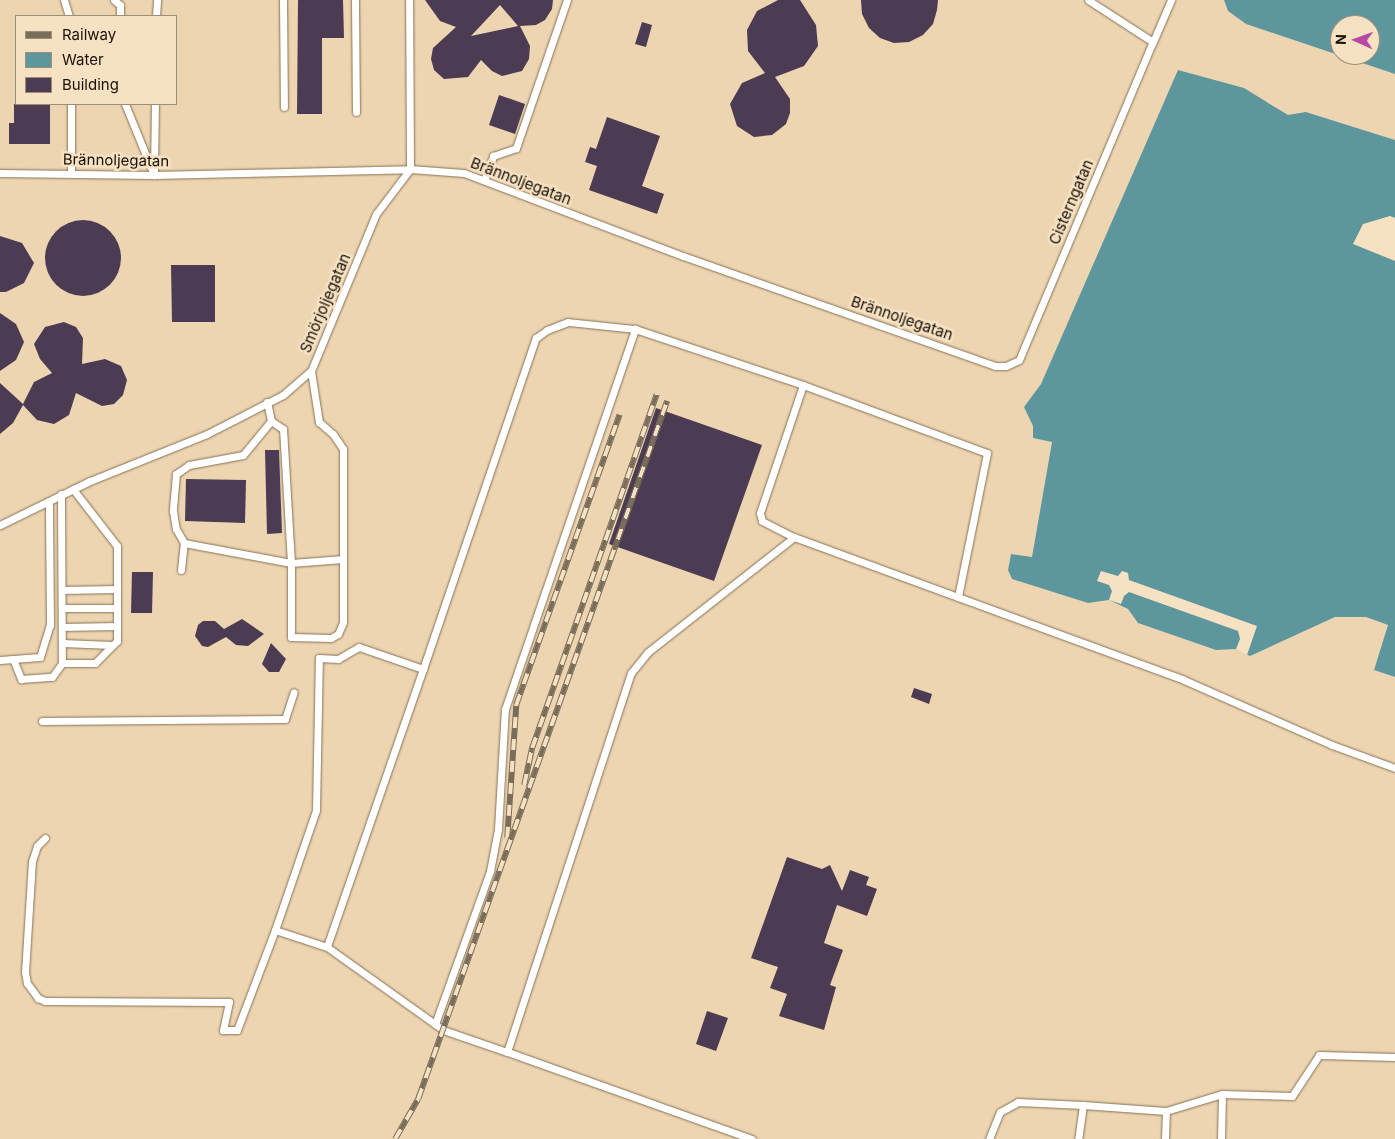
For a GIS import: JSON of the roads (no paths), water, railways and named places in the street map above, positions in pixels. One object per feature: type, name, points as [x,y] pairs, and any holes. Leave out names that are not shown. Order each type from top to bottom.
[{"type":"lane","points":[[64,0],[69,15]]},
{"type":"lane","points":[[114,0],[120,5],[120,15]]},
{"type":"lane","points":[[156,15],[157,0]]},
{"type":"lane","points":[[283,0],[284,107]]},
{"type":"lane","points":[[355,0],[356,112]]},
{"type":"lane","points":[[409,0],[410,169]]},
{"type":"lane","points":[[484,180],[493,156],[516,148],[567,0]]},
{"type":"lane","points":[[1088,0],[1153,42]]},
{"type":"lane","name":"Cisterngatan","points":[[1006,366],[1019,360],[1171,0]]},
{"type":"lane","points":[[71,105],[71,172]]},
{"type":"lane","points":[[125,105],[154,175]]},
{"type":"lane","points":[[154,175],[155,105]]},
{"type":"lane","name":"Brännoljegatan","points":[[0,173],[71,172],[154,175],[410,169],[464,173],[683,256],[995,366],[1006,366]]},
{"type":"lane","name":"Smörjoljegatan","points":[[0,525],[73,489],[206,434],[283,395],[311,371],[376,214],[410,169]]},
{"type":"lane","points":[[327,947],[536,338],[547,330],[568,322],[635,329],[803,385],[987,453],[958,597]]},
{"type":"lane","points":[[435,1024],[490,871],[498,829],[504,708],[635,329]]},
{"type":"lane","points":[[271,421],[283,428],[291,563],[291,637],[332,638],[338,634],[342,622],[343,449],[333,434],[319,422],[311,371]]},
{"type":"lane","points":[[803,385],[760,513],[762,521],[794,537],[1184,680],[1332,746],[1395,768]]},
{"type":"lane","points":[[181,570],[184,543],[176,529],[173,511],[176,474],[189,465],[243,455],[271,421],[268,402]]},
{"type":"lane","points":[[62,663],[95,663],[117,641],[117,546],[73,489]]},
{"type":"lane","points":[[13,659],[21,679],[52,677],[62,663],[62,494]]},
{"type":"lane","points":[[0,660],[40,657],[50,625],[49,501]]},
{"type":"lane","points":[[507,1052],[631,672],[648,652],[794,537]]},
{"type":"lane","points":[[184,543],[291,563],[343,559]]},
{"type":"lane","points":[[62,590],[117,589]]},
{"type":"lane","points":[[62,608],[117,608]]},
{"type":"lane","points":[[62,627],[117,626]]},
{"type":"lane","points":[[62,643],[112,645]]},
{"type":"lane","points":[[45,838],[37,846],[32,861],[25,972],[27,983],[38,998],[45,1001],[229,1002],[223,1030],[237,1030],[275,930],[316,810],[319,658],[338,659],[359,647],[423,669]]},
{"type":"lane","points":[[42,721],[285,719],[294,692]]},
{"type":"lane","points":[[275,930],[327,947],[443,1030],[752,1139]]},
{"type":"lane","points":[[990,1139],[1000,1112],[1007,1105],[1018,1102],[1166,1111],[1222,1094],[1292,1096],[1319,1055],[1395,1057]]},
{"type":"lane","points":[[1221,1139],[1222,1094]]},
{"type":"lane","points":[[1078,1139],[1083,1105]]},
{"type":"lane","points":[[1165,1139],[1166,1111]]},
{"type":"water","points":[[1224,0],[1395,0],[1395,74],[1368,65],[1380,65],[1380,15],[1330,15],[1330,52],[1246,24],[1228,11]]},
{"type":"water","points":[[1178,70],[1244,88],[1288,115],[1306,112],[1395,140],[1395,677],[1374,670],[1388,625],[1366,617],[1335,617],[1250,656],[1236,649],[1216,650],[1138,623],[1128,609],[1109,600],[1088,603],[1012,579],[1008,570],[1011,554],[1032,557],[1052,442],[1033,438],[1033,426],[1024,407],[1041,384]]},
{"type":"railway","points":[[524,785],[532,748],[657,394]]},
{"type":"railway","points":[[395,1139],[418,1099],[667,401]]},
{"type":"railway","points":[[507,838],[516,705],[619,415]]}]
